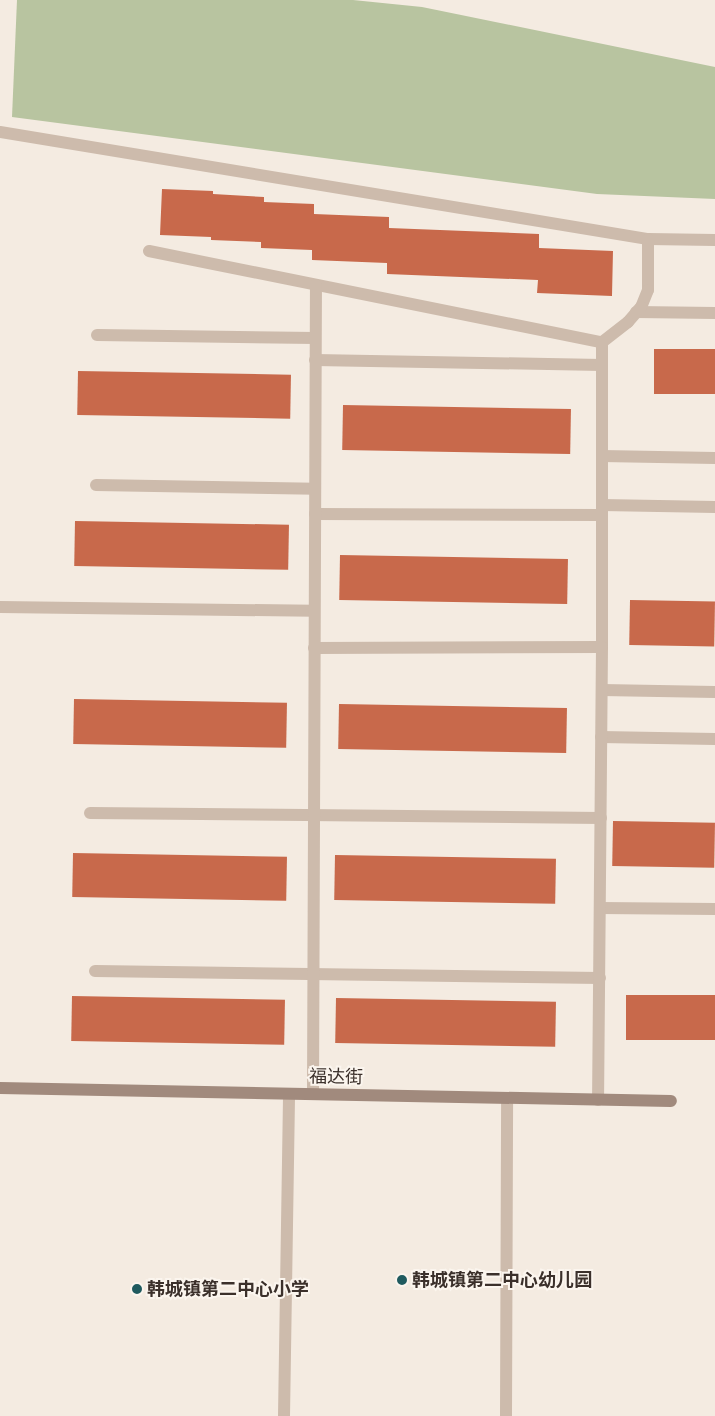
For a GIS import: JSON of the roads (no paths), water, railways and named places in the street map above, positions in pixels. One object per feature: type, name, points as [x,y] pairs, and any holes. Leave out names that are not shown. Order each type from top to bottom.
[{"type":"street","points":[[0,132],[648,239],[715,240]]},
{"type":"street","points":[[598,1100],[602,690],[602,342],[636,312],[648,290],[648,239]]},
{"type":"street","points":[[150,251],[602,342]]},
{"type":"street","points":[[313,1094],[316,285]]},
{"type":"street","points":[[636,312],[715,313]]},
{"type":"street","points":[[97,335],[315,338]]},
{"type":"street","points":[[315,360],[602,365]]},
{"type":"street","points":[[602,456],[715,458]]},
{"type":"street","points":[[96,485],[315,489]]},
{"type":"street","points":[[315,514],[715,507]]},
{"type":"street","points":[[0,606],[314,611]]},
{"type":"street","points":[[314,648],[602,647]]},
{"type":"street","points":[[602,690],[715,692]]},
{"type":"street","points":[[601,737],[715,739]]},
{"type":"street","points":[[90,814],[601,818]]},
{"type":"street","points":[[600,908],[715,909]]},
{"type":"street","points":[[95,971],[600,978]]},
{"type":"street","name":"福达街","points":[[0,1088],[671,1101]]},
{"type":"street","points":[[284,1416],[289,1094]]},
{"type":"street","points":[[506,1416],[507,1098]]},
{"type":"place","name":"韩城镇第二中心幼儿园","points":[[402,1280]]},
{"type":"place","name":"韩城镇第二中心小学","points":[[137,1289]]}]
